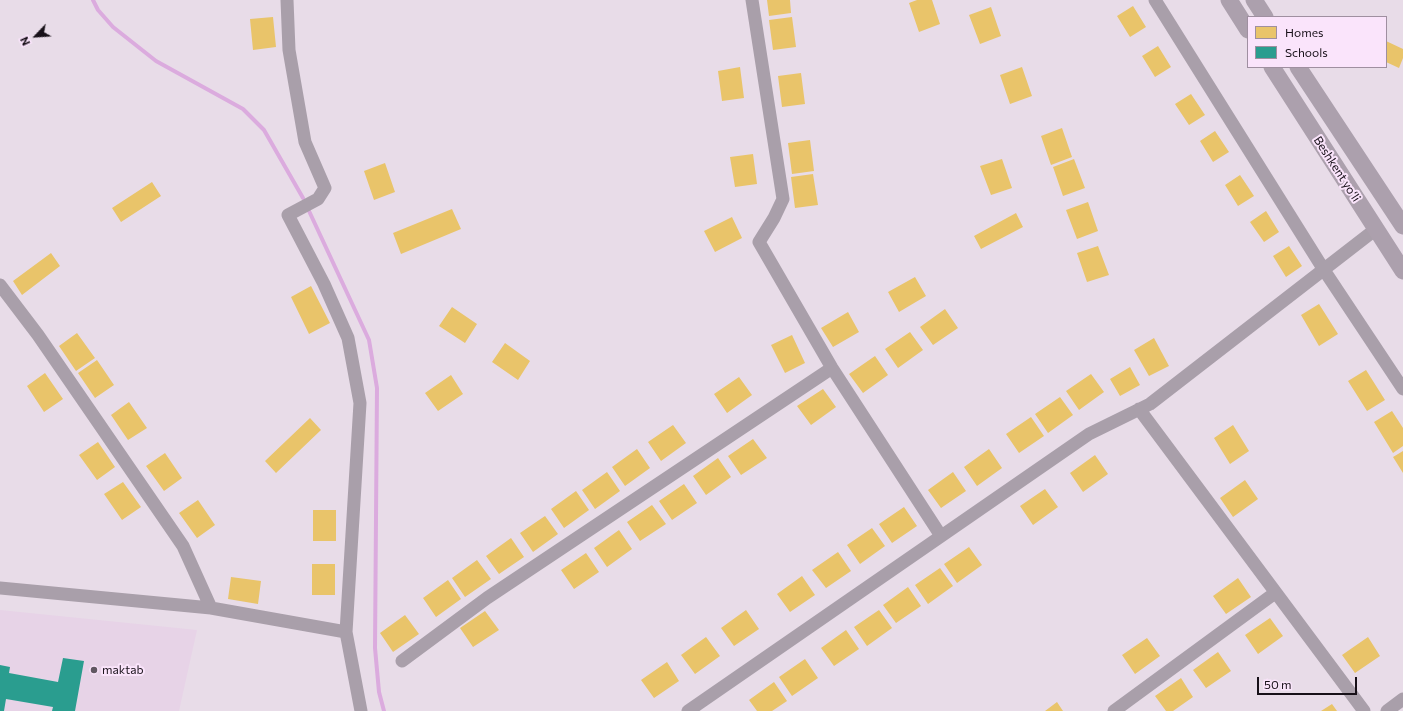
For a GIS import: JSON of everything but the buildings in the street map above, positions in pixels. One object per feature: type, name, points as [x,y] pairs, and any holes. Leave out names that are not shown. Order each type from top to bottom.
[{"type":"main road","points":[[1229,0],[1247,28]]},
{"type":"main road","points":[[1254,0],[1264,16]]},
{"type":"main road","name":"Beshkent yoʻli","points":[[1273,68],[1403,271]]},
{"type":"main road","name":"Beshkent yoʻli","points":[[1299,68],[1403,226]]},
{"type":"street","points":[[287,0],[289,50],[305,142],[325,188],[318,199],[288,215],[324,284],[348,338],[360,403],[346,632],[361,711]]},
{"type":"street","points":[[752,0],[783,199],[774,218],[759,242],[832,368],[941,536]]},
{"type":"street","points":[[1155,0],[1324,270],[1403,389]]},
{"type":"street","points":[[688,711],[1089,434],[1150,404],[1376,229]]},
{"type":"street","points":[[0,285],[38,335],[183,546],[211,608]]},
{"type":"street","points":[[402,661],[487,598],[832,368]]},
{"type":"street","points":[[1139,409],[1364,711]]},
{"type":"street","points":[[0,588],[211,608],[346,632]]},
{"type":"street","points":[[1114,711],[1276,593]]},
{"type":"street","points":[[1387,711],[1403,699]]},
{"type":"shaded area","name":"maktab","points":[[0,610],[197,630],[179,711],[0,711]]},
{"type":"waterway","points":[[93,0],[98,10],[113,27],[156,61],[243,109],[264,130],[303,198]]},
{"type":"waterway","points":[[309,211],[369,340],[377,388],[375,648],[379,692],[384,711]]},
{"type":"place","name":"maktab","points":[[94,670]]}]
